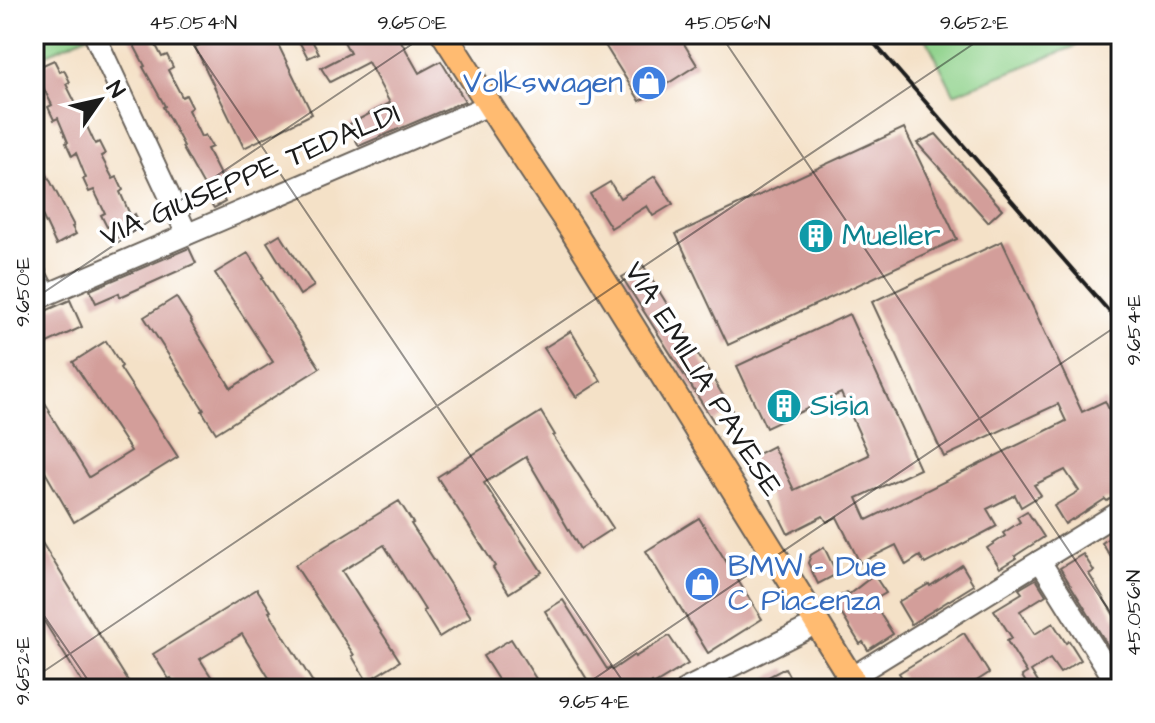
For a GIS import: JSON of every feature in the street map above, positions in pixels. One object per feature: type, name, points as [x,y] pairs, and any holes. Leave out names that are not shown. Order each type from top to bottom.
[{"type":"main road","name":"VIA EMILIA PAVESE","points":[[444,34],[571,228],[847,685]]},
{"type":"main road","name":"VIA EMILIA PAVESE","points":[[489,105],[515,162],[542,210],[804,630],[847,685]]},
{"type":"street","points":[[94,34],[187,234]]},
{"type":"street","name":"VIA GIUSEPPE TEDALDI","points":[[40,297],[489,105]]},
{"type":"street","points":[[34,271],[40,297]]},
{"type":"street","points":[[847,685],[1121,511]]},
{"type":"street","points":[[1040,561],[1120,689]]},
{"type":"street","points":[[686,689],[804,630]]},
{"type":"green space","points":[[34,34],[91,34],[34,60]]},
{"type":"green space","points":[[924,34],[1070,34],[1076,46],[954,94]]},
{"type":"building","points":[[128,34],[150,34],[162,57],[167,55],[173,67],[168,70],[182,97],[186,95],[192,107],[188,110],[201,137],[205,135],[212,147],[207,149],[221,177],[225,174],[231,187],[220,192],[225,202],[214,208],[182,147]]},
{"type":"building","points":[[221,34],[273,34],[312,114],[244,148],[195,47]]},
{"type":"building","points":[[295,34],[308,34],[319,53],[308,58]]},
{"type":"building","points":[[340,34],[397,34],[419,73],[441,61],[465,101],[359,146],[348,125],[390,103],[368,62],[330,82],[321,68],[350,53]]},
{"type":"building","name":"Volkswagen","points":[[598,34],[678,34],[697,65],[640,101]]},
{"type":"building","points":[[54,60],[70,82],[66,84],[78,108],[82,106],[88,118],[84,120],[95,144],[99,142],[105,154],[101,156],[113,179],[117,177],[131,217],[135,214],[141,227],[117,238],[101,215],[105,213],[94,190],[89,192],[76,153],[72,156],[58,118],[54,120],[48,107],[52,105],[40,81],[34,85],[34,69]]},
{"type":"building","name":"Mueller","points":[[904,128],[957,239],[728,345],[676,234]]},
{"type":"building","points":[[936,134],[1002,209],[988,222],[917,143]]},
{"type":"building","points":[[34,150],[76,234],[56,245],[34,198]]},
{"type":"building","points":[[655,176],[673,204],[653,216],[647,206],[611,228],[590,194],[610,182],[620,198]]},
{"type":"building","points":[[280,234],[314,286],[300,295],[267,242]]},
{"type":"building","points":[[1002,241],[1082,412],[1105,401],[1121,434],[1121,441],[1113,446],[1121,457],[1121,492],[1065,524],[1054,506],[1079,491],[1065,470],[1034,485],[1041,495],[1021,507],[1015,495],[987,509],[997,526],[925,564],[920,556],[906,565],[896,545],[860,563],[837,517],[827,522],[823,516],[788,534],[750,458],[773,446],[794,490],[869,455],[841,393],[766,428],[737,366],[849,314],[920,469],[857,498],[867,520],[1066,421],[1058,404],[944,457],[872,302]]},
{"type":"building","points":[[189,248],[196,263],[120,297],[119,293],[96,303],[90,290]]},
{"type":"building","points":[[248,253],[320,368],[216,433],[144,317],[176,297],[231,388],[273,362],[215,273]]},
{"type":"building","points":[[643,265],[732,410],[714,422],[622,277]]},
{"type":"building","points":[[70,300],[82,327],[34,349],[34,316]]},
{"type":"building","points":[[571,331],[601,381],[576,397],[544,348]]},
{"type":"building","points":[[106,341],[178,457],[74,522],[34,453],[34,385],[89,477],[131,451],[73,362]]},
{"type":"building","points":[[541,412],[553,436],[613,528],[580,549],[526,457],[484,483],[542,572],[509,593],[437,477]]},
{"type":"building","points":[[399,501],[471,617],[439,637],[384,545],[342,571],[400,661],[367,681],[354,655],[295,565]]},
{"type":"building","points":[[1027,511],[1044,537],[1000,568],[987,548],[1005,536],[1003,533],[1020,522],[1017,517]]},
{"type":"building","name":"BMW - Due C Piacenza","points":[[699,518],[762,619],[708,653],[646,551]]},
{"type":"building","points":[[34,530],[133,689],[86,689],[34,605]]},
{"type":"building","points":[[1116,533],[1121,540],[1121,573],[1102,543]]},
{"type":"building","points":[[824,547],[837,574],[818,584],[808,563],[811,555]]},
{"type":"building","points":[[1083,554],[1094,571],[1089,574],[1121,627],[1121,642],[1110,649],[1060,568]]},
{"type":"building","points":[[962,565],[974,585],[911,624],[898,602]]},
{"type":"building","points":[[874,575],[886,593],[872,601],[893,634],[868,650],[863,642],[860,644],[833,600],[847,592],[848,595]]},
{"type":"building","points":[[1036,579],[1046,595],[1020,611],[1035,634],[1053,623],[1081,660],[1060,673],[1050,659],[1031,671],[1042,689],[1030,689],[1022,676],[1027,673],[1007,641],[1012,638],[994,610],[1022,593],[1019,589]]},
{"type":"building","points":[[257,589],[317,689],[276,689],[242,634],[200,659],[219,689],[178,689],[153,654]]},
{"type":"building","points":[[563,600],[607,669],[610,667],[612,670],[669,636],[688,664],[643,689],[593,689],[545,611]]},
{"type":"building","points":[[964,633],[989,673],[964,689],[909,689],[899,673]]},
{"type":"building","points":[[511,639],[538,682],[528,689],[504,689],[483,656]]},
{"type":"building","points":[[785,668],[796,689],[746,689]]},
{"type":"railway","points":[[866,34],[1121,325]]},
{"type":"place","name":"Volkswagen","points":[[649,83]]},
{"type":"place","name":"Mueller","points":[[816,236]]},
{"type":"place","name":"Sisia","points":[[784,406]]},
{"type":"place","name":"BMW - Due C Piacenza","points":[[702,584]]}]
